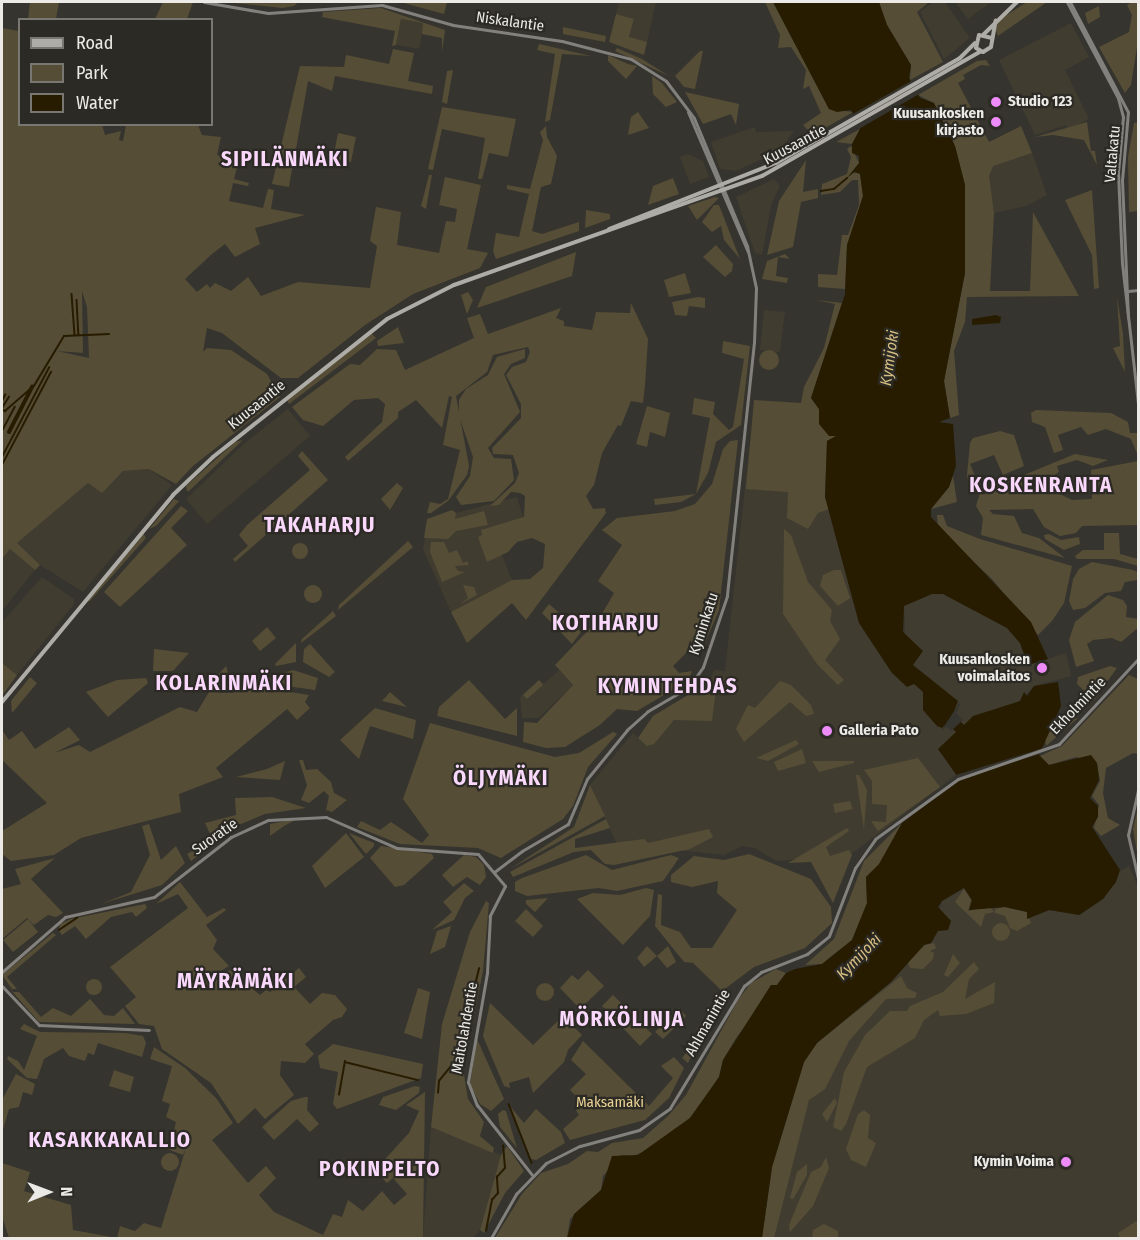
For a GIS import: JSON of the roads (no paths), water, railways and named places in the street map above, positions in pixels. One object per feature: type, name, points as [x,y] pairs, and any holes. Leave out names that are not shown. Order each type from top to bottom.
[{"type":"main road","points":[[996,20],[992,38],[984,34],[996,20],[1017,2]]},
{"type":"main road","name":"Kuusaantie","points":[[606,231],[776,163],[965,54],[984,34]]},
{"type":"main road","name":"Kuusaantie","points":[[2,702],[173,495],[213,457],[353,343],[387,319],[439,291],[723,191],[777,169],[920,89],[981,51],[990,49],[992,38]]},
{"type":"main road","points":[[975,43],[981,51]]},
{"type":"street","name":"Niskalantie","points":[[204,2],[268,13],[382,5],[467,28],[572,43],[644,65],[671,87],[688,110],[721,185]]},
{"type":"street","name":"Valtakatu","points":[[1069,2],[1128,112],[1122,172],[1126,291]]},
{"type":"street","name":"Kyminkatu","points":[[495,872],[522,850],[568,824],[587,778],[627,730],[648,711],[689,687],[703,667],[725,607],[756,317],[756,288],[748,253],[721,185]]},
{"type":"street","points":[[1138,290],[1126,291],[1138,403]]},
{"type":"street","name":"Ekholmintie","points":[[958,779],[1044,751],[1062,742],[1137,664],[1138,659]]},
{"type":"street","name":"Ahlmanintie","points":[[491,1239],[511,1200],[532,1175],[570,1150],[634,1132],[664,1114],[684,1090],[744,986],[761,972],[806,955],[825,941],[867,849],[958,779]]},
{"type":"street","points":[[1138,790],[1128,835],[1138,878]]},
{"type":"street","name":"Suoratie","points":[[2,972],[65,918],[154,897],[231,837],[276,819],[326,818],[397,848],[476,853],[495,872]]},
{"type":"street","name":"Maitolahdentie","points":[[495,872],[505,886],[490,916],[487,973],[467,1079],[477,1105],[532,1175]]},
{"type":"street","points":[[2,986],[39,1025],[149,1030]]},
{"type":"water","name":"Kymijoki","points":[[773,2],[879,2],[887,25],[911,65],[909,78],[914,88],[920,98],[934,103],[955,146],[965,185],[965,273],[944,381],[950,418],[939,422],[953,424],[956,466],[949,487],[931,509],[931,517],[1031,622],[1048,659],[1028,665],[1020,643],[1007,628],[943,594],[932,594],[904,606],[903,632],[923,651],[913,665],[958,701],[953,714],[964,725],[973,716],[1020,701],[1024,692],[1027,696],[1034,686],[1058,682],[1061,706],[1039,755],[1049,765],[1091,755],[1097,763],[1099,780],[1090,798],[1098,806],[1098,817],[1092,827],[1120,870],[1116,882],[1103,899],[1079,915],[1049,910],[1027,919],[1027,912],[1005,907],[969,910],[972,900],[964,888],[942,901],[938,907],[951,921],[948,930],[938,931],[931,943],[924,945],[891,982],[817,1043],[804,1062],[772,1167],[762,1238],[567,1238],[574,1214],[601,1190],[612,1156],[638,1155],[690,1118],[719,1077],[723,1060],[771,985],[777,985],[786,973],[795,969],[822,964],[852,940],[867,903],[866,877],[879,864],[902,823],[960,780],[938,749],[956,732],[947,723],[942,728],[937,726],[923,710],[923,692],[914,684],[907,687],[892,673],[859,623],[825,497],[827,441],[836,436],[829,436],[819,424],[819,409],[811,398],[845,294],[847,245],[863,196],[860,174],[854,172],[847,178],[859,163],[859,156],[852,153],[852,144],[861,127],[851,110],[837,112],[829,109]]},
{"type":"water","points":[[996,315],[1001,317],[1000,323],[972,325],[972,319]]},
{"type":"waterway","points":[[821,191],[834,189],[847,178]]},
{"type":"waterway","points":[[72,294],[75,335]]},
{"type":"waterway","points":[[77,300],[79,335]]},
{"type":"waterway","points":[[2,409],[5,411],[34,386],[64,336],[109,334]]},
{"type":"waterway","points":[[2,457],[49,368]]},
{"type":"waterway","points":[[2,465],[51,372]]},
{"type":"waterway","points":[[9,432],[32,387]]},
{"type":"waterway","points":[[2,401],[5,395]]},
{"type":"waterway","points":[[2,408],[9,397]]},
{"type":"waterway","points":[[2,431],[15,407]]},
{"type":"waterway","points":[[59,930],[77,918]]},
{"type":"waterway","points":[[438,1093],[439,1081],[457,1059],[479,969]]},
{"type":"waterway","points":[[339,1095],[345,1062],[418,1080]]},
{"type":"waterway","points":[[509,1104],[532,1163]]},
{"type":"waterway","points":[[486,1231],[492,1200],[498,1193],[497,1177],[505,1168],[503,1146]]},
{"type":"place","name":"Studio 123","points":[[996,102]]},
{"type":"place","name":"Kuusankosken kirjasto","points":[[996,122]]},
{"type":"place","name":"Kuusankosken voimalaitos","points":[[1042,668]]},
{"type":"place","name":"Galleria Pato","points":[[827,731]]},
{"type":"place","name":"Kymin Voima","points":[[1066,1162]]},
{"type":"district","name":"SIPILÄNMÄKI","points":[[285,159]]},
{"type":"district","name":"KOSKENRANTA","points":[[1041,485]]},
{"type":"district","name":"TAKAHARJU","points":[[320,525]]},
{"type":"district","name":"KOTIHARJU","points":[[606,623]]},
{"type":"district","name":"KOLARINMÄKI","points":[[224,683]]},
{"type":"district","name":"KYMINTEHDAS","points":[[668,686]]},
{"type":"district","name":"ÖLJYMÄKI","points":[[501,778]]},
{"type":"district","name":"MÄYRÄMÄKI","points":[[236,981]]},
{"type":"district","name":"MÖRKÖLINJA","points":[[622,1019]]},
{"type":"district","name":"KASAKKAKALLIO","points":[[110,1140]]},
{"type":"district","name":"POKINPELTO","points":[[380,1169]]},
{"type":"park label","name":"Maksamäki","points":[[610,1103]]}]
